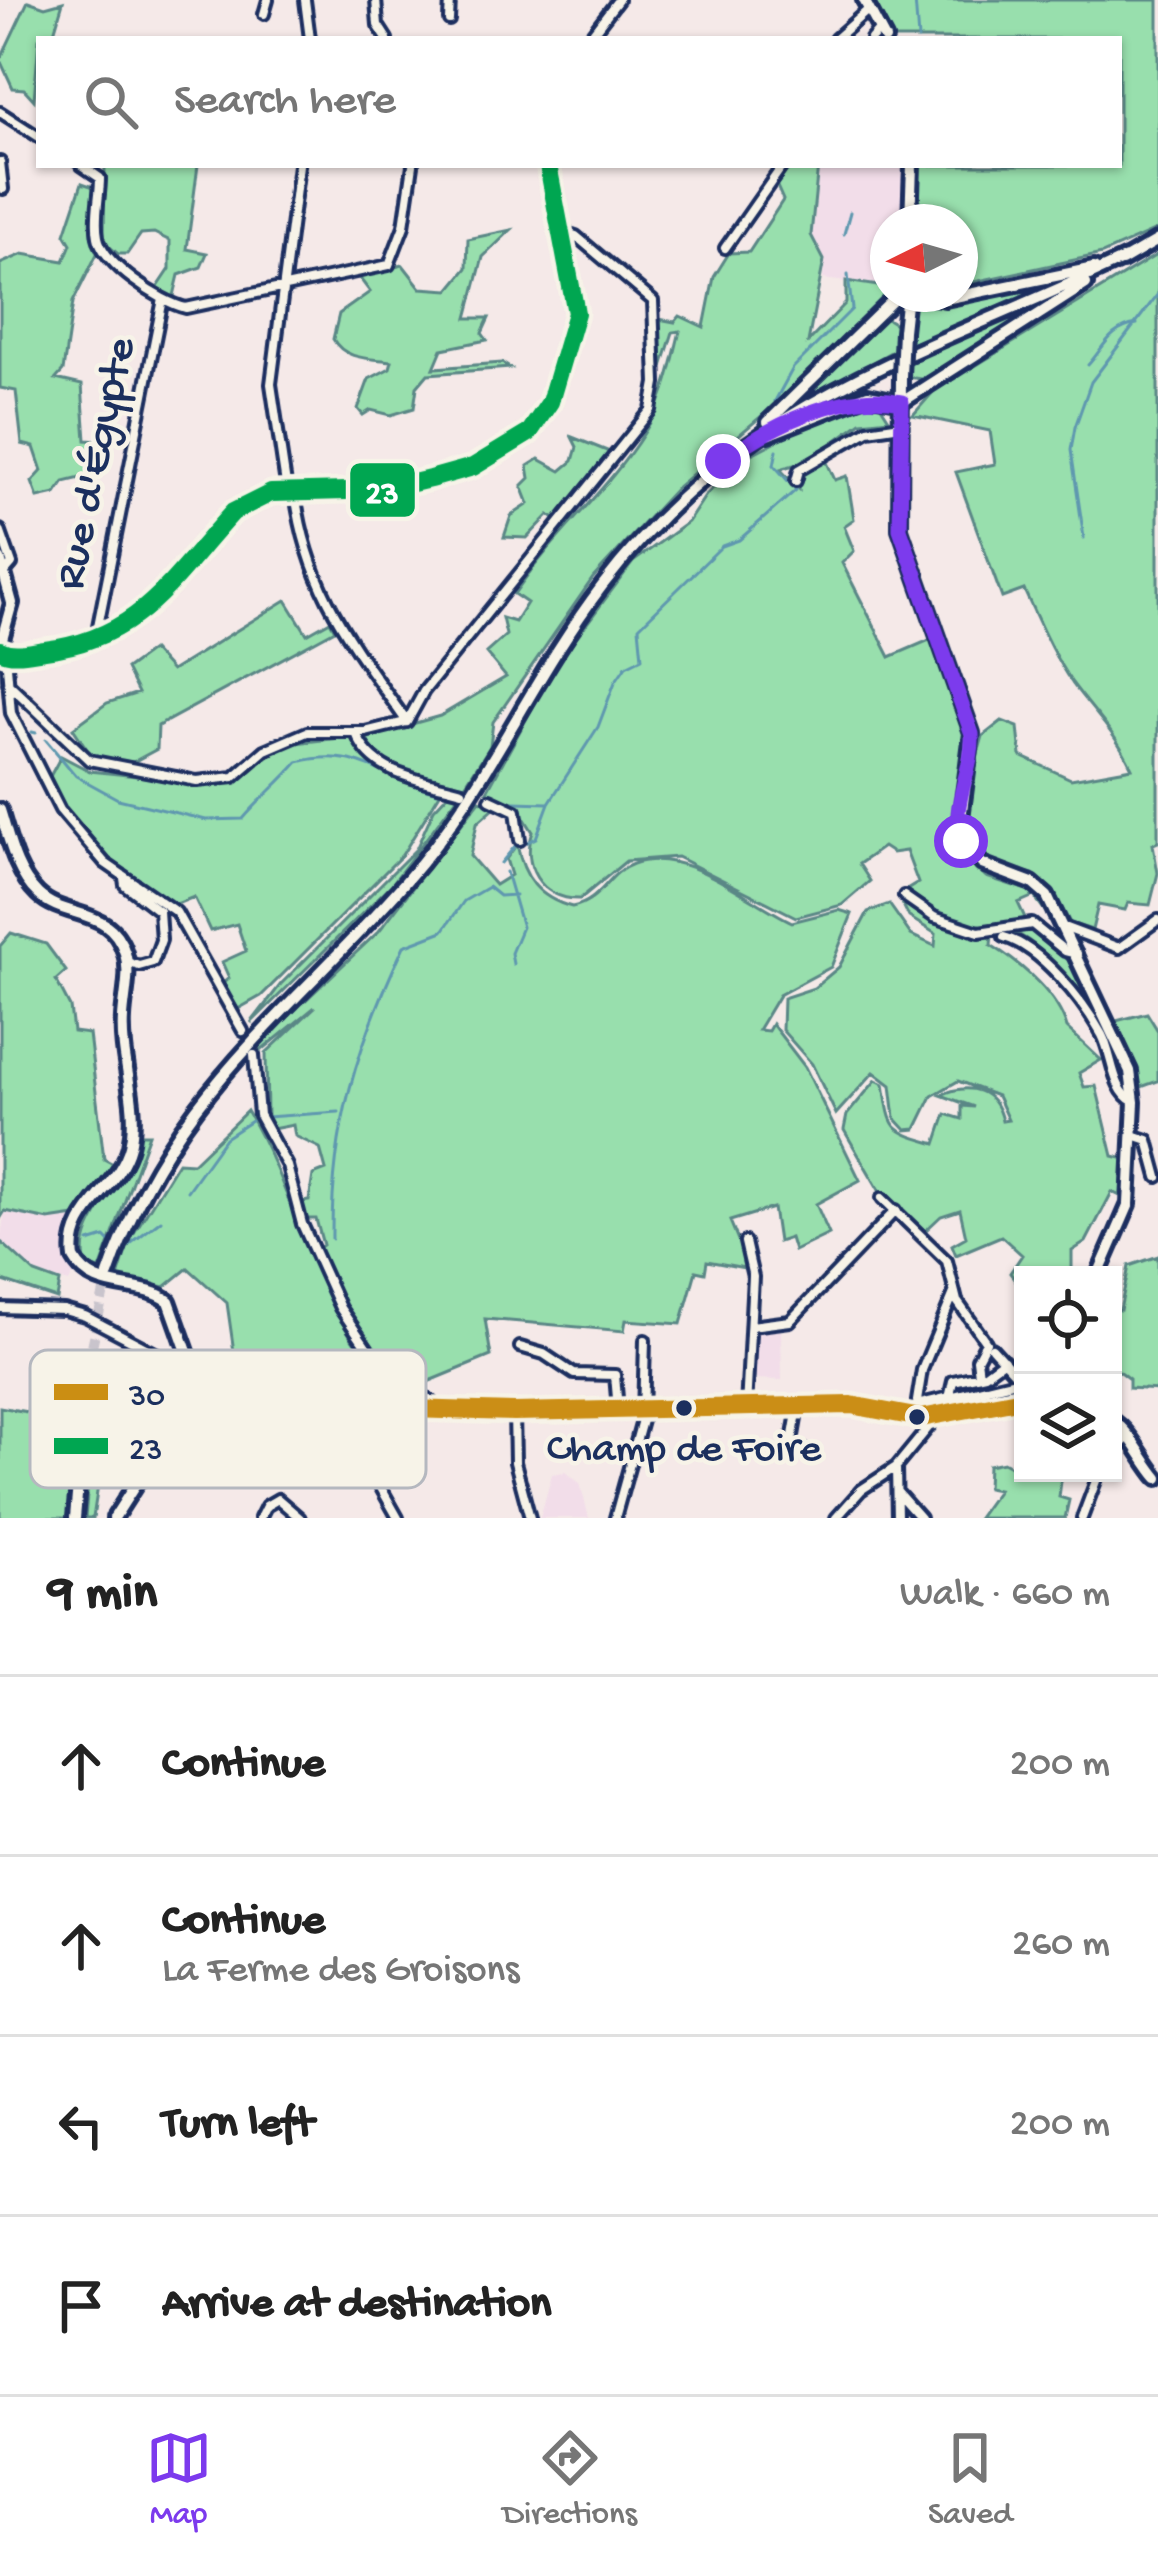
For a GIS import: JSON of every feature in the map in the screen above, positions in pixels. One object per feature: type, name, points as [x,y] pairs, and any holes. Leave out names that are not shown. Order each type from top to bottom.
[{"type":"main road","points":[[866,4],[879,36]]},
{"type":"main road","points":[[911,204],[912,168]]},
{"type":"main road","points":[[745,444],[844,401],[868,395],[902,402],[1158,240]]},
{"type":"main road","points":[[978,291],[1126,258]]},
{"type":"main road","points":[[745,444],[861,373],[1126,258]]},
{"type":"main road","points":[[108,1275],[161,1158],[201,1097],[430,854],[604,583],[689,491],[745,444],[882,312]]},
{"type":"main road","points":[[904,312],[900,529],[972,734],[972,755],[957,819],[961,841],[982,864],[1040,889],[1079,953],[1125,1057],[1134,1102],[1129,1204],[1102,1266]]},
{"type":"main road","points":[[878,315],[904,327]]},
{"type":"main road","points":[[901,376],[906,382],[925,386]]},
{"type":"main road","points":[[0,559],[11,619],[2,650]]},
{"type":"main road","points":[[0,810],[18,865],[40,896],[98,918],[116,934],[127,962],[123,1050],[133,1102],[131,1143],[113,1181],[76,1226],[74,1258],[99,1281],[150,1291],[169,1301],[187,1350]]},
{"type":"main road","points":[[426,1410],[643,1411],[851,1405],[921,1418],[1014,1401]]},
{"type":"main road","points":[[1122,1428],[1158,1478]]},
{"type":"main road","points":[[75,1518],[78,1488]]},
{"type":"main road","points":[[114,1518],[132,1488]]},
{"type":"street","points":[[264,14],[268,0]]},
{"type":"street","points":[[305,0],[310,36]]},
{"type":"street","points":[[376,0],[378,25],[385,36]]},
{"type":"street","points":[[449,20],[450,0]]},
{"type":"street","points":[[590,36],[618,0]]},
{"type":"street","points":[[838,36],[866,4]]},
{"type":"street","points":[[0,112],[36,135]]},
{"type":"street","points":[[0,162],[3,189]]},
{"type":"street","points":[[85,168],[100,178],[98,241],[164,298],[186,308],[389,265],[410,201],[413,168]]},
{"type":"street","points":[[299,168],[272,384],[291,491],[304,552],[325,602],[407,722]]},
{"type":"street","points":[[243,1031],[189,928],[163,902],[105,863],[43,782],[11,712],[2,650],[95,641],[140,614],[233,512],[291,491],[384,490],[430,479],[473,467],[529,433],[550,402],[573,335],[576,301],[549,168]]},
{"type":"street","points":[[725,248],[781,168]]},
{"type":"street","points":[[7,682],[89,760],[197,781],[234,777],[265,750],[307,732],[356,733],[407,722],[424,692],[651,410],[656,383],[653,302],[575,236],[561,230]]},
{"type":"street","name":"Rue d'Égypte","points":[[95,641],[164,298]]},
{"type":"street","points":[[796,481],[799,470],[868,430],[901,425]]},
{"type":"street","points":[[0,530],[12,563],[5,572]]},
{"type":"street","points":[[356,733],[362,748],[387,770],[462,791]]},
{"type":"street","points":[[490,799],[516,811],[520,841]]},
{"type":"street","points":[[124,876],[125,885],[160,911],[161,940],[153,962],[139,967],[127,962]]},
{"type":"street","points":[[904,896],[934,917],[964,928],[999,933],[1032,924],[1065,951],[1079,953]]},
{"type":"street","points":[[1066,928],[1119,948],[1158,920]]},
{"type":"street","points":[[1004,937],[1031,949],[1100,1032],[1124,1095],[1134,1102]]},
{"type":"street","points":[[254,1055],[259,1115],[287,1166],[302,1224],[340,1308],[369,1350]]},
{"type":"street","points":[[1133,1135],[1148,1140],[1158,1177]]},
{"type":"street","points":[[882,1198],[947,1261],[954,1293],[986,1342],[977,1359],[979,1375]]},
{"type":"street","points":[[751,1327],[790,1321],[896,1210]]},
{"type":"street","points":[[746,1242],[753,1277],[746,1409]]},
{"type":"street","points":[[921,1418],[917,1390],[954,1293]]},
{"type":"street","points":[[0,1308],[64,1310],[141,1350]]},
{"type":"street","points":[[615,1518],[643,1411],[645,1340]]},
{"type":"street","points":[[520,1347],[544,1354],[574,1374],[615,1375],[618,1411]]},
{"type":"street","points":[[992,1348],[1016,1374]]},
{"type":"street","points":[[950,1394],[953,1381],[979,1375],[1004,1360]]},
{"type":"street","points":[[921,1404],[1014,1382]]},
{"type":"street","points":[[426,1397],[444,1410]]},
{"type":"street","points":[[798,1407],[791,1448],[803,1449]]},
{"type":"street","points":[[514,1412],[514,1462],[530,1518]]},
{"type":"street","points":[[836,1518],[861,1490],[896,1467],[937,1417]]},
{"type":"street","points":[[1122,1441],[1128,1433]]},
{"type":"street","points":[[896,1467],[897,1518]]},
{"type":"street","points":[[1082,1518],[1096,1482]]},
{"type":"street","points":[[381,1488],[398,1518]]},
{"type":"street","points":[[897,1492],[920,1518]]},
{"type":"street","points":[[260,1518],[278,1499],[300,1518]]},
{"type":"shaded area","points":[[818,168],[905,168],[902,204],[870,204],[870,285],[823,279],[824,260],[811,235]]},
{"type":"shaded area","points":[[5,1211],[49,1220],[75,1216],[65,1247],[74,1273],[69,1283],[35,1273],[0,1241]]},
{"type":"shaded area","points":[[754,1329],[781,1329],[782,1380],[751,1379]]},
{"type":"shaded area","points":[[565,1472],[580,1483],[589,1518],[540,1518],[552,1474]]},
{"type":"green space","points":[[870,0],[1158,0],[1158,229],[1102,254],[978,281],[978,204],[916,204],[918,168],[1122,168],[1122,36],[890,36]]},
{"type":"green space","points":[[28,1],[45,7],[63,2],[53,36],[36,36],[34,100],[24,89],[13,88],[0,60]]},
{"type":"green space","points":[[105,168],[198,168],[187,249],[207,253],[201,267],[179,275],[173,300],[156,290],[170,269],[170,241],[154,233],[141,234],[127,254],[118,254],[104,242]]},
{"type":"green space","points":[[787,168],[818,168],[811,235],[824,260],[808,342],[846,303],[846,281],[870,285],[870,310],[783,398],[676,488],[593,578],[493,722],[490,746],[465,785],[408,771],[382,758],[366,737],[440,716],[506,677],[486,653],[506,635],[502,618],[515,622],[527,603],[514,594],[630,454],[657,408],[680,331],[673,332],[662,367],[659,319],[675,322],[680,316],[704,327],[714,277],[729,253],[749,252],[783,200],[775,182]]},
{"type":"green space","points":[[82,183],[97,188],[97,254],[73,302],[63,371],[56,379],[82,385],[86,440],[98,441],[97,474],[64,482],[56,494],[38,498],[32,482],[42,471],[34,447],[22,444],[16,391],[0,388],[0,264],[23,254],[64,261],[71,244],[65,234]]},
{"type":"green space","points":[[511,230],[483,257],[467,318],[489,318],[482,333],[487,340],[442,349],[434,368],[502,363],[510,368],[428,374],[417,387],[414,408],[391,415],[371,410],[363,415],[358,409],[369,379],[390,368],[392,361],[352,355],[333,339],[339,314],[370,292],[358,276],[403,265],[421,288],[449,290],[467,268],[468,239]]},
{"type":"green space","points":[[1158,254],[1158,842],[1153,844],[1158,873],[1150,905],[1128,903],[1125,910],[1098,905],[1092,930],[1070,923],[1054,892],[1033,874],[991,864],[962,832],[962,809],[983,736],[1002,721],[1018,727],[1021,756],[1071,779],[1132,768],[1065,672],[1024,590],[1002,598],[956,472],[995,464],[990,431],[913,415],[934,391]]},
{"type":"green space","points":[[1076,276],[907,346],[912,312],[978,312],[978,297]]},
{"type":"green space","points":[[1058,294],[929,380],[906,377],[907,357]]},
{"type":"green space","points":[[887,319],[900,327],[896,349],[784,412],[876,321]]},
{"type":"green space","points":[[856,400],[880,405],[889,419],[861,422],[808,461],[780,469],[799,489],[798,477],[825,458],[835,480],[847,476],[854,519],[844,526],[854,551],[842,563],[890,657],[934,638],[961,705],[968,747],[953,816],[956,858],[964,855],[986,877],[1039,894],[1054,923],[1034,896],[1018,903],[1026,920],[1010,925],[978,926],[947,918],[905,891],[918,883],[906,851],[892,853],[883,847],[859,864],[870,881],[842,905],[796,917],[677,857],[626,861],[580,899],[554,893],[532,867],[533,832],[516,805],[487,791],[557,663],[633,562],[688,522],[706,495],[744,458]]},
{"type":"green space","points":[[572,437],[612,453],[557,521],[549,515],[527,538],[504,537],[511,516],[529,504],[522,486],[530,478],[528,466],[539,459],[561,471],[573,461],[577,447]]},
{"type":"green space","points":[[286,600],[307,634],[330,621],[335,630],[158,726],[157,749],[133,762],[93,758],[73,728],[107,703],[138,693],[126,669],[152,650],[171,671]]},
{"type":"green space","points":[[350,737],[390,772],[442,790],[402,855],[261,996],[238,1009],[222,984],[229,978],[222,962],[246,951],[237,924],[210,931],[194,897],[174,905],[109,861],[64,810],[48,780],[61,756],[90,771],[221,785],[286,744]]},
{"type":"green space","points":[[449,793],[459,795],[392,884],[251,1023],[281,984],[416,849],[434,809]]},
{"type":"green space","points":[[480,800],[495,807],[477,823],[470,856],[495,885],[511,875],[506,859],[517,844],[534,884],[550,898],[572,907],[591,899],[624,868],[653,860],[695,868],[792,922],[839,910],[852,914],[831,967],[779,995],[758,1030],[768,1031],[772,1024],[805,1067],[860,1180],[816,1204],[829,1234],[794,1251],[790,1238],[778,1242],[773,1208],[730,1221],[750,1269],[707,1261],[705,1273],[696,1271],[681,1324],[626,1320],[624,1331],[485,1319],[491,1356],[426,1383],[426,1350],[374,1350],[316,1250],[323,1245],[316,1219],[306,1219],[302,1202],[309,1201],[313,1175],[326,1170],[320,1148],[295,1136],[293,1125],[272,1129],[267,1119],[266,1053],[315,1007],[261,1051],[258,1045],[379,931]]},
{"type":"green space","points":[[902,903],[948,926],[992,935],[991,945],[1038,982],[1067,1028],[1101,1060],[1079,1073],[1084,1087],[1096,1086],[1113,1156],[1129,1160],[1124,1198],[1112,1192],[1086,1242],[1072,1251],[1072,1266],[1015,1266],[1022,1255],[1001,1236],[956,1255],[952,1245],[966,1237],[960,1210],[941,1216],[924,1232],[879,1190],[844,1130],[847,1115],[876,1080],[884,1084],[895,1127],[936,1144],[946,1114],[962,1119],[962,1106],[974,1107],[941,1095],[961,1089],[979,1091],[993,1102],[1002,1121],[1008,1120],[997,1096],[958,1081],[932,1096],[916,1129],[906,1130],[895,1118],[891,1085],[874,1072],[836,1114],[812,1064],[782,1030],[783,998],[814,988],[839,967],[868,912],[889,904],[911,935],[935,946],[936,934],[909,917]]},
{"type":"green space","points":[[1029,928],[1077,967],[1098,1012],[1075,995],[1039,949],[1014,933]]},
{"type":"green space","points":[[11,933],[46,944],[66,971],[56,980],[70,1007],[73,1032],[89,1034],[104,1159],[117,1166],[75,1216],[49,1220],[5,1211],[0,1219],[0,946]]},
{"type":"green space","points":[[1147,1013],[1158,1031],[1158,1081],[1141,1087],[1116,1021]]},
{"type":"green space","points":[[247,1111],[327,1294],[360,1350],[234,1350],[227,1303],[188,1268],[165,1287],[118,1277],[129,1241],[178,1162],[193,1163]]},
{"type":"green space","points":[[139,1134],[149,1134],[100,1270],[86,1266],[87,1234]]},
{"type":"green space","points":[[0,1241],[35,1273],[60,1282],[57,1299],[0,1280]]},
{"type":"green space","points":[[1158,1256],[1158,1390],[1129,1388],[1129,1379],[1122,1374],[1122,1300],[1129,1266]]},
{"type":"green space","points":[[30,1404],[30,1488],[69,1488],[67,1518],[0,1518],[0,1407],[27,1412]]},
{"type":"green space","points":[[1003,1462],[1014,1468],[1014,1482],[1061,1482],[1059,1497],[1069,1500],[1065,1518],[978,1518],[998,1490],[987,1488],[988,1465]]},
{"type":"green space","points":[[88,1488],[98,1488],[93,1518],[85,1518]]},
{"type":"waterway","points":[[915,0],[918,36]]},
{"type":"waterway","points":[[844,234],[850,212]]},
{"type":"waterway","points":[[775,401],[793,368],[852,309],[848,275]]},
{"type":"waterway","points":[[1084,538],[1071,450],[1075,427],[1091,382],[1158,294]]},
{"type":"waterway","points":[[1088,365],[1114,334],[1137,324]]},
{"type":"waterway","points":[[524,844],[536,838],[549,803],[598,727],[615,682],[626,666],[642,658],[639,627],[722,546],[739,540],[796,490],[774,465],[777,450]]},
{"type":"waterway","points":[[32,732],[36,733]]},
{"type":"waterway","points":[[46,740],[76,776],[118,799],[206,820],[243,819],[298,762],[319,758],[354,761],[438,792]]},
{"type":"waterway","points":[[514,802],[548,803]]},
{"type":"waterway","points":[[501,863],[516,845]]},
{"type":"waterway","points":[[506,872],[522,927],[511,953],[513,964]]},
{"type":"waterway","points":[[332,1239],[336,1160],[350,1088],[404,946],[443,931],[464,901],[488,887],[499,896],[515,895]]},
{"type":"waterway","points":[[266,1117],[339,1112]]},
{"type":"waterway","points":[[187,1191],[225,1138],[251,1121]]},
{"type":"waterway","points":[[125,1248],[161,1220]]},
{"type":"waterway","points":[[89,1242],[105,1237],[111,1243]]},
{"type":"tunnel","points":[[91,1350],[107,1278]]},
{"type":"transit line","name":"23","points":[[0,650],[16,654],[45,650],[107,633],[152,602],[233,512],[271,493],[384,490],[473,467],[529,433],[550,402],[576,313],[549,168]]},
{"type":"transit line","name":"30","points":[[426,1409],[851,1405],[921,1418],[1014,1401]]},
{"type":"place","name":"Champ de Foire","points":[[684,1408]]},
{"type":"route","points":[[723,461],[745,444],[844,401],[868,395],[902,402],[900,529],[972,734],[972,755],[957,819],[961,841]]}]
